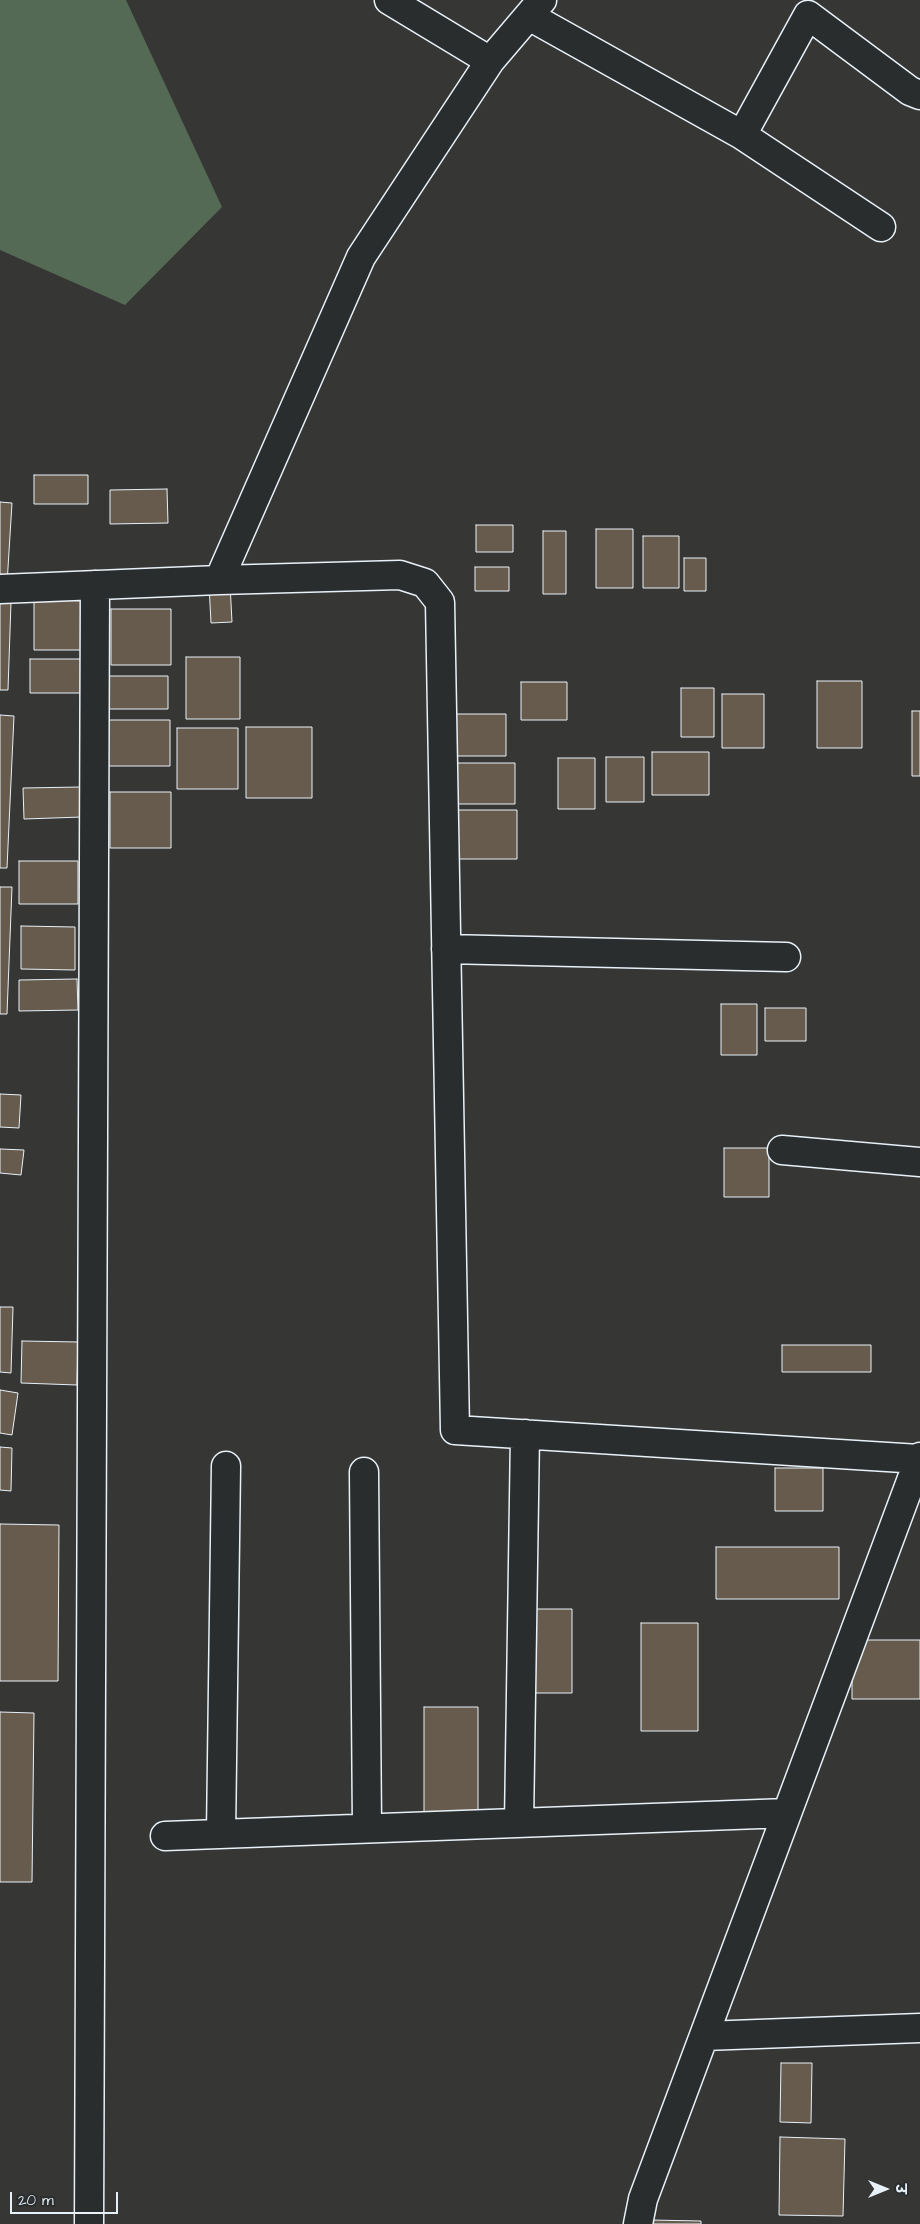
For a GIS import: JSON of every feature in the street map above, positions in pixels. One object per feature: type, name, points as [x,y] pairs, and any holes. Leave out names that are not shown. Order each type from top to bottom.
[{"type":"street","points":[[389,0],[490,61]]},
{"type":"street","points":[[220,580],[361,257],[490,61],[536,8],[742,135],[881,227]]},
{"type":"street","points":[[742,135],[808,15],[910,91],[920,95]]},
{"type":"street","points":[[0,589],[220,580],[400,576],[425,583],[440,602],[454,1430],[920,1458],[643,2199],[638,2224]]},
{"type":"street","points":[[89,2224],[95,585]]},
{"type":"street","points":[[446,949],[786,957]]},
{"type":"street","points":[[782,1150],[920,1162]]},
{"type":"street","points":[[519,1823],[524,1434]]},
{"type":"street","points":[[221,1834],[226,1466]]},
{"type":"street","points":[[364,1472],[367,1828]]},
{"type":"street","points":[[165,1836],[788,1813]]},
{"type":"street","points":[[704,2036],[920,2028]]},
{"type":"green space","points":[[0,0],[126,0],[222,207],[125,305],[0,250]]},
{"type":"building","points":[[34,475],[88,475],[88,504],[34,504]]},
{"type":"building","points":[[167,489],[168,523],[110,524],[110,490]]},
{"type":"building","points":[[0,502],[12,503],[7,584],[0,583]]},
{"type":"building","points":[[476,525],[513,525],[513,552],[476,552]]},
{"type":"building","points":[[596,529],[633,529],[633,588],[596,588]]},
{"type":"building","points":[[543,531],[566,531],[566,594],[543,594]]},
{"type":"building","points":[[643,536],[679,536],[679,588],[643,588]]},
{"type":"building","points":[[684,558],[706,558],[706,591],[684,591]]},
{"type":"building","points":[[475,567],[509,567],[509,591],[475,591]]},
{"type":"building","points":[[230,584],[232,622],[211,623],[209,585]]},
{"type":"building","points":[[34,600],[84,600],[84,650],[34,650]]},
{"type":"building","points":[[0,601],[11,602],[8,690],[0,690]]},
{"type":"building","points":[[111,609],[171,609],[171,665],[111,665]]},
{"type":"building","points":[[186,657],[240,657],[240,719],[186,719]]},
{"type":"building","points":[[30,659],[86,659],[86,693],[30,693]]},
{"type":"building","points":[[106,676],[168,676],[168,709],[106,709]]},
{"type":"building","points":[[817,681],[862,681],[862,748],[817,748]]},
{"type":"building","points":[[521,682],[567,682],[567,720],[521,720]]},
{"type":"building","points":[[681,688],[714,688],[714,737],[681,737]]},
{"type":"building","points":[[722,694],[764,694],[764,748],[722,748]]},
{"type":"building","points":[[912,711],[920,711],[920,776],[912,776]]},
{"type":"building","points":[[452,714],[506,714],[506,756],[452,756]]},
{"type":"building","points":[[0,715],[14,716],[7,868],[0,868]]},
{"type":"building","points":[[107,720],[170,720],[170,766],[107,766]]},
{"type":"building","points":[[246,727],[312,727],[312,798],[246,798]]},
{"type":"building","points":[[177,728],[238,728],[238,789],[177,789]]},
{"type":"building","points":[[652,752],[709,752],[709,795],[652,795]]},
{"type":"building","points":[[606,757],[644,757],[644,802],[606,802]]},
{"type":"building","points":[[558,758],[595,758],[595,809],[558,809]]},
{"type":"building","points":[[455,763],[515,763],[515,804],[455,804]]},
{"type":"building","points":[[81,787],[82,817],[24,819],[23,788]]},
{"type":"building","points":[[110,792],[171,792],[171,848],[110,848]]},
{"type":"building","points":[[457,810],[517,810],[517,859],[457,859]]},
{"type":"building","points":[[19,861],[78,861],[78,904],[19,904]]},
{"type":"building","points":[[0,887],[12,887],[7,1014],[0,1014]]},
{"type":"building","points":[[21,926],[75,927],[75,970],[21,969]]},
{"type":"building","points":[[77,979],[78,1010],[19,1011],[19,980]]},
{"type":"building","points":[[721,1004],[757,1004],[757,1055],[721,1055]]},
{"type":"building","points":[[765,1008],[806,1008],[806,1041],[765,1041]]},
{"type":"building","points":[[0,1094],[21,1095],[19,1128],[0,1127]]},
{"type":"building","points":[[724,1148],[769,1148],[769,1197],[724,1197]]},
{"type":"building","points":[[0,1149],[24,1150],[21,1175],[0,1173]]},
{"type":"building","points":[[0,1307],[13,1307],[11,1373],[0,1372]]},
{"type":"building","points":[[22,1341],[78,1342],[77,1385],[21,1383]]},
{"type":"building","points":[[782,1345],[871,1345],[871,1372],[782,1372]]},
{"type":"building","points":[[0,1390],[18,1393],[12,1435],[0,1433]]},
{"type":"building","points":[[0,1447],[12,1448],[11,1491],[0,1490]]},
{"type":"building","points":[[775,1468],[823,1468],[823,1511],[775,1511]]},
{"type":"building","points":[[0,1524],[59,1525],[58,1681],[0,1681]]},
{"type":"building","points":[[716,1547],[839,1547],[839,1599],[716,1599]]},
{"type":"building","points":[[533,1609],[572,1609],[572,1693],[533,1693]]},
{"type":"building","points":[[641,1623],[698,1623],[698,1731],[641,1731]]},
{"type":"building","points":[[852,1640],[920,1640],[920,1699],[852,1699]]},
{"type":"building","points":[[424,1707],[478,1707],[478,1817],[424,1817]]},
{"type":"building","points":[[0,1712],[34,1713],[32,1882],[0,1882]]},
{"type":"building","points":[[781,2063],[812,2063],[811,2123],[780,2122]]},
{"type":"building","points":[[780,2137],[845,2139],[843,2216],[779,2215]]},
{"type":"building","points":[[650,2220],[701,2221],[701,2224],[650,2224]]}]
